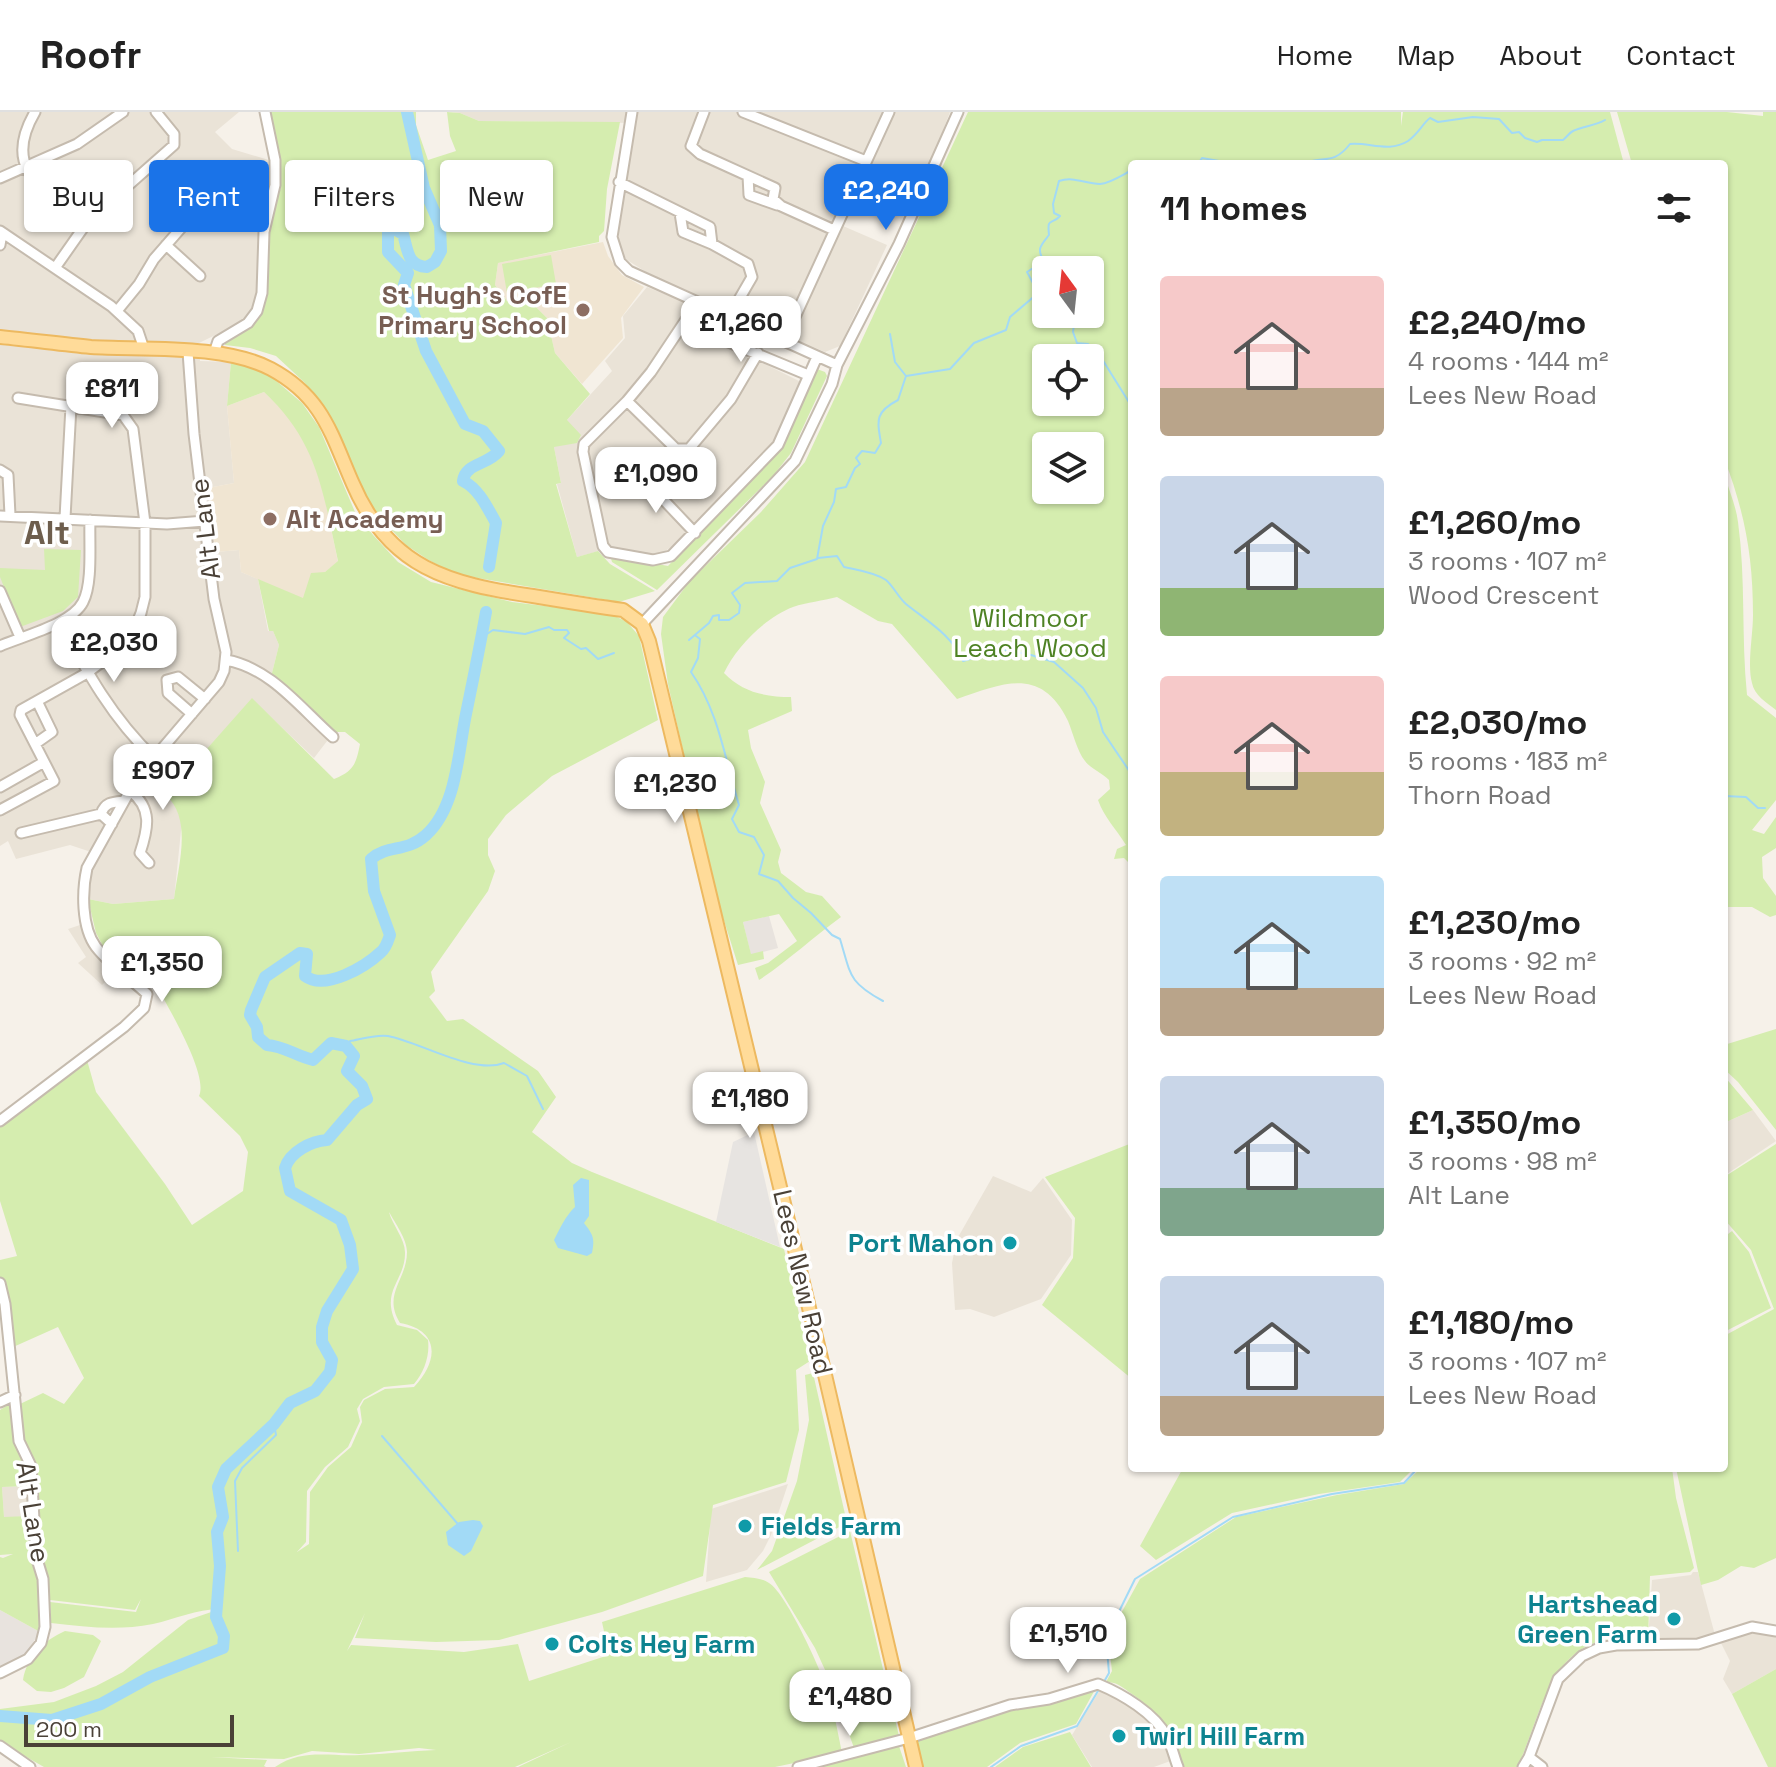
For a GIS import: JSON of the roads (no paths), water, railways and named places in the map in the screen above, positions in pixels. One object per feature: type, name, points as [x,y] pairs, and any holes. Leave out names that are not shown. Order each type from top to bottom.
[{"type":"main road","points":[[0,337],[214,353],[252,360],[304,390],[332,434],[367,514],[403,555],[440,577],[470,586],[623,610],[642,624]]},
{"type":"main road","name":"Lees New Road","points":[[642,624],[649,641],[822,1362],[916,1767]]},
{"type":"street","points":[[25,160],[26,128],[35,112]]},
{"type":"street","points":[[42,160],[77,144],[123,112]]},
{"type":"street","points":[[133,181],[174,145],[174,134],[156,112]]},
{"type":"street","points":[[214,353],[218,341],[248,323],[257,311],[262,293],[264,232],[275,185],[275,160],[265,112]]},
{"type":"street","points":[[632,112],[612,237],[620,262],[629,271],[837,365]]},
{"type":"street","points":[[704,112],[691,146],[700,154],[775,188],[773,199],[781,206]]},
{"type":"street","points":[[784,341],[889,112]]},
{"type":"street","points":[[642,624],[789,468],[899,244],[958,112]]},
{"type":"street","points":[[747,113],[866,161]]},
{"type":"street","points":[[0,178],[24,168]]},
{"type":"street","points":[[748,176],[749,195],[834,230]]},
{"type":"street","points":[[619,182],[710,227],[712,244]]},
{"type":"street","points":[[680,213],[683,232],[748,264],[752,277],[730,315]]},
{"type":"street","points":[[0,245],[1,232],[117,311],[138,331],[144,349]]},
{"type":"street","points":[[55,268],[80,232]]},
{"type":"street","points":[[117,311],[177,232]]},
{"type":"street","points":[[166,245],[200,276]]},
{"type":"street","points":[[697,303],[685,324],[627,401],[584,444],[583,452],[603,546],[608,552],[661,560],[671,556],[778,445],[817,357]]},
{"type":"street","points":[[685,324],[808,375]]},
{"type":"street","name":"Alt Lane","points":[[188,352],[194,434],[214,599],[226,660]]},
{"type":"street","points":[[627,401],[676,449],[689,449],[731,399],[758,353]]},
{"type":"street","points":[[0,795],[3,809],[54,781],[20,712],[87,673],[118,650],[135,628],[145,597],[145,523],[133,429],[123,415],[18,398]]},
{"type":"street","points":[[65,518],[71,406]]},
{"type":"street","points":[[0,470],[8,475],[5,516],[145,523],[205,521]]},
{"type":"street","points":[[650,481],[652,491],[695,533]]},
{"type":"street","points":[[0,646],[60,622],[79,608],[85,596],[90,520]]},
{"type":"street","points":[[0,591],[20,637]]},
{"type":"street","points":[[60,622],[110,710],[154,758]]},
{"type":"street","points":[[0,1121],[124,1027],[144,1008],[147,994],[95,946],[85,911],[84,880],[87,868],[130,791],[219,682],[226,660],[251,666],[261,673],[301,704],[333,737]]},
{"type":"street","points":[[192,714],[168,693],[165,687],[167,680],[178,677],[205,699]]},
{"type":"street","points":[[35,744],[52,732],[37,701]]},
{"type":"street","points":[[0,787],[44,762]]},
{"type":"street","points":[[130,791],[144,806],[148,821],[140,853],[149,863]]},
{"type":"street","points":[[21,833],[101,814],[108,803],[124,801]]},
{"type":"street","points":[[101,814],[112,824]]},
{"type":"street","name":"Alt Lane","points":[[0,1283],[5,1304],[19,1441],[31,1466],[36,1556],[43,1579],[45,1627],[41,1643],[28,1659],[0,1673]]},
{"type":"street","points":[[0,1402],[15,1395]]},
{"type":"street","points":[[1523,1767],[1558,1679],[1582,1656],[1616,1645],[1698,1644],[1752,1627],[1776,1631]]},
{"type":"street","points":[[798,1767],[909,1738],[1010,1705],[1049,1699],[1098,1684],[1154,1719],[1168,1738],[1178,1767]]},
{"type":"street","points":[[1141,1710],[1150,1702]]},
{"type":"street","points":[[0,1746],[30,1767]]},
{"type":"street","points":[[1529,1757],[1542,1767]]},
{"type":"water","points":[[581,1178],[589,1180],[589,1216],[584,1223],[593,1243],[592,1253],[587,1256],[558,1248],[554,1240],[575,1207],[573,1185]]},
{"type":"water","points":[[480,1521],[483,1526],[471,1551],[464,1556],[448,1545],[446,1532],[459,1522]]},
{"type":"waterway","points":[[407,112],[424,188],[440,225],[441,251],[435,262],[427,267],[420,266],[409,256],[403,234],[393,228],[388,230],[388,252],[408,273],[404,285],[426,351],[465,424],[483,431],[499,451],[472,467],[463,481],[478,494],[496,523],[489,567]]},
{"type":"waterway","points":[[1317,160],[1333,158],[1350,144],[1386,147],[1401,144],[1412,138],[1430,118],[1438,122],[1473,117],[1499,119],[1512,133],[1519,132],[1537,142],[1563,140],[1573,131],[1605,120]]},
{"type":"waterway","points":[[1201,160],[1213,160]]},
{"type":"waterway","points":[[1042,256],[1040,247],[1049,235],[1049,223],[1060,216],[1054,213],[1053,204],[1059,181],[1070,179],[1100,184],[1128,172]]},
{"type":"waterway","points":[[1032,269],[1027,272],[1032,281]]},
{"type":"waterway","points":[[689,640],[713,616],[719,615],[719,620],[729,620],[739,613],[740,605],[732,593],[745,583],[777,581],[790,568],[817,559],[823,526],[834,502],[836,489],[846,487],[860,464],[856,458],[862,451],[875,453],[881,443],[879,417],[898,400],[906,376],[950,369],[974,343],[1006,330],[1010,317],[1032,298]]},
{"type":"waterway","points":[[1074,328],[1077,343],[1088,344],[1097,351],[1128,401]]},
{"type":"waterway","points":[[890,334],[895,362],[906,376]]},
{"type":"waterway","points":[[818,558],[837,556],[844,567],[886,580],[906,604],[946,636],[963,661],[991,653],[991,647],[1054,662],[1083,688],[1096,708],[1103,732],[1128,769]]},
{"type":"waterway","points":[[0,1716],[52,1720],[101,1704],[150,1677],[223,1648],[224,1636],[216,1617],[220,1566],[217,1532],[223,1517],[218,1487],[226,1469],[274,1424],[290,1403],[315,1391],[330,1372],[332,1360],[322,1342],[322,1327],[327,1311],[353,1269],[350,1245],[341,1220],[290,1191],[285,1168],[291,1157],[302,1148],[327,1140],[357,1105],[367,1099],[362,1086],[347,1071],[354,1056],[346,1046],[331,1043],[313,1060],[267,1045],[258,1037],[251,1010],[265,977],[300,953],[307,954],[305,976],[323,981],[355,970],[386,946],[390,935],[374,891],[371,859],[384,851],[419,841],[444,810],[455,778],[486,612]]},
{"type":"waterway","points":[[481,638],[493,630],[525,634],[549,627],[567,630],[569,633],[564,638],[581,649],[586,648],[598,659],[614,653]]},
{"type":"waterway","points":[[696,636],[700,639],[698,658],[691,672],[708,703],[725,754],[739,805],[732,819],[739,832],[754,837],[764,855],[759,874],[778,881],[832,935],[840,939],[852,976],[863,988],[883,1001]]},
{"type":"waterway","points":[[1728,796],[1746,797],[1758,808],[1765,808]]},
{"type":"waterway","points":[[346,1046],[350,1041],[388,1036],[477,1065],[504,1063],[527,1076],[543,1109]]},
{"type":"waterway","points":[[238,1551],[235,1481],[242,1468],[276,1435],[274,1424]]},
{"type":"waterway","points":[[382,1436],[457,1523]]},
{"type":"waterway","points":[[1105,1680],[1109,1673],[1106,1638],[1135,1579],[1233,1517],[1332,1494],[1404,1483],[1414,1472]]},
{"type":"waterway","points":[[991,1767],[1021,1746],[1077,1726],[1098,1691]]},
{"type":"place","name":"St Hugh's CofE Primary School","points":[[583,310]]},
{"type":"place","name":"Alt Academy","points":[[270,519]]},
{"type":"place","name":"Port Mahon","points":[[1010,1243]]},
{"type":"place","name":"Fields Farm","points":[[745,1526]]},
{"type":"place","name":"Hartshead Green Farm","points":[[1674,1619]]},
{"type":"place","name":"Colts Hey Farm","points":[[552,1644]]},
{"type":"place","name":"Twirl Hill Farm","points":[[1119,1736]]},
{"type":"district","name":"Alt","points":[[47,532]]},
{"type":"park label","name":"Wildmoor Leach Wood","points":[[1030,633]]}]
